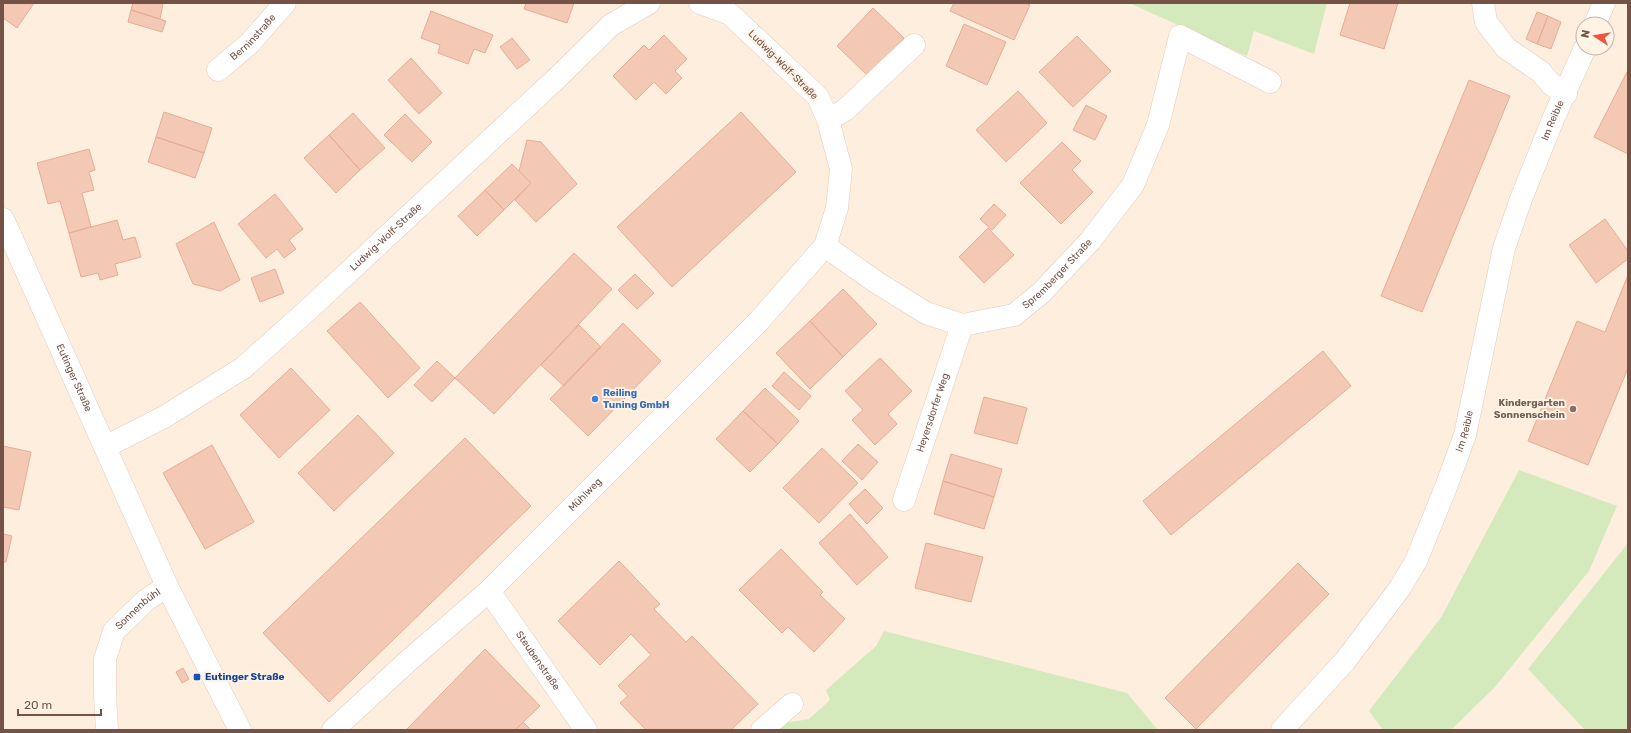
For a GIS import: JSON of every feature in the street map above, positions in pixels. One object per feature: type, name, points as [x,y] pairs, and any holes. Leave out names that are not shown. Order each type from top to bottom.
[{"type":"street","name":"Berninstraße","points":[[218,70],[249,44],[285,3]]},
{"type":"street","name":"Ludwig-Wolf-Straße","points":[[106,447],[164,417],[243,368],[310,308],[557,78],[611,25],[649,3]]},
{"type":"street","name":"Ludwig-Wolf-Straße","points":[[700,3],[730,14],[818,97],[828,120],[841,169],[837,208],[825,246]]},
{"type":"street","name":"Im Reible","points":[[1483,3],[1486,22],[1506,48],[1541,72],[1551,84],[1566,94]]},
{"type":"street","points":[[1598,16],[1604,3]]},
{"type":"street","name":"Spremberger Straße","points":[[825,246],[876,282],[926,313],[962,325],[1014,315],[1041,293],[1090,241],[1133,185],[1158,125],[1180,36],[1270,82]]},
{"type":"street","points":[[828,120],[845,110],[914,45]]},
{"type":"street","name":"Im Reible","points":[[1282,730],[1346,661],[1400,588],[1416,561],[1465,435],[1504,248],[1521,199],[1554,117],[1566,94],[1582,56]]},
{"type":"street","name":"Eutinger Straße","points":[[3,219],[167,586],[240,730]]},
{"type":"street","name":"Mühlweg","points":[[333,730],[407,662],[489,591],[758,322],[825,246]]},
{"type":"street","name":"Heyersdorfer Weg","points":[[904,500],[962,325]]},
{"type":"street","name":"Sonnenbühl","points":[[107,730],[104,695],[104,659],[114,631],[145,601],[167,586]]},
{"type":"street","name":"Steubenstraße","points":[[489,591],[586,730]]},
{"type":"street","points":[[762,730],[792,704]]},
{"type":"green space","points":[[1129,3],[1327,3],[1314,54],[1254,31],[1247,56]]},
{"type":"green space","points":[[1519,470],[1617,506],[1589,571],[1494,688],[1451,730],[1383,730],[1369,711],[1442,616]]},
{"type":"green space","points":[[1628,543],[1628,730],[1585,730],[1528,669]]},
{"type":"green space","points":[[884,631],[1127,693],[1158,730],[772,730],[779,724],[809,719],[830,700],[826,690],[876,646]]},
{"type":"building","points":[[3,3],[34,3],[17,28],[3,18]]},
{"type":"building","points":[[133,3],[163,3],[160,19],[131,10]]},
{"type":"building","points":[[526,3],[574,3],[567,23],[524,9]]},
{"type":"building","points":[[954,3],[1025,3],[1030,5],[1014,40],[950,11]]},
{"type":"building","points":[[1350,3],[1398,3],[1384,49],[1340,35]]},
{"type":"building","points":[[873,8],[904,38],[868,76],[837,46]]},
{"type":"building","points":[[131,10],[166,21],[162,32],[128,22]]},
{"type":"building","points":[[431,11],[493,35],[485,53],[474,49],[468,64],[438,53],[440,45],[421,38]]},
{"type":"building","points":[[1537,12],[1548,16],[1537,44],[1526,39]]},
{"type":"building","points":[[1548,16],[1561,22],[1551,49],[1537,44]]},
{"type":"building","points":[[964,24],[1006,42],[987,85],[946,66]]},
{"type":"building","points":[[664,35],[687,59],[675,71],[682,78],[666,94],[654,82],[636,100],[613,76],[644,45],[649,50]]},
{"type":"building","points":[[1077,36],[1111,71],[1073,107],[1039,72]]},
{"type":"building","points":[[512,38],[530,60],[517,69],[500,47]]},
{"type":"building","points":[[411,58],[442,93],[419,114],[388,80]]},
{"type":"building","points":[[1628,70],[1628,154],[1594,137]]},
{"type":"building","points":[[1469,80],[1510,96],[1422,312],[1381,296]]},
{"type":"building","points":[[1018,91],[1047,123],[1006,162],[976,130]]},
{"type":"building","points":[[1086,105],[1107,116],[1095,140],[1073,130]]},
{"type":"building","points":[[164,112],[212,128],[204,153],[156,137]]},
{"type":"building","points":[[741,112],[796,172],[672,287],[617,227]]},
{"type":"building","points":[[353,113],[385,148],[360,170],[329,135]]},
{"type":"building","points":[[405,114],[432,142],[412,162],[384,135]]},
{"type":"building","points":[[329,135],[360,170],[336,193],[304,158]]},
{"type":"building","points":[[156,137],[204,153],[195,178],[148,162]]},
{"type":"building","points":[[527,140],[541,142],[577,184],[536,222],[515,200],[531,183],[519,171]]},
{"type":"building","points":[[1062,142],[1081,161],[1072,170],[1093,192],[1061,224],[1020,183]]},
{"type":"building","points":[[89,149],[95,170],[89,172],[94,190],[82,193],[91,227],[69,233],[60,201],[48,204],[37,163]]},
{"type":"building","points":[[512,164],[531,183],[504,210],[485,190]]},
{"type":"building","points":[[485,190],[504,210],[477,236],[458,216]]},
{"type":"building","points":[[275,194],[303,229],[289,240],[296,249],[284,258],[277,249],[266,258],[238,224]]},
{"type":"building","points":[[994,204],[1006,215],[992,230],[980,219]]},
{"type":"building","points":[[1605,219],[1628,251],[1628,259],[1596,283],[1569,245]]},
{"type":"building","points":[[117,220],[123,240],[135,237],[141,257],[115,264],[118,275],[100,280],[98,273],[81,277],[69,233]]},
{"type":"building","points":[[214,222],[240,280],[220,291],[193,284],[176,244]]},
{"type":"building","points":[[988,228],[1014,255],[984,283],[959,257]]},
{"type":"building","points":[[574,253],[612,289],[494,414],[455,378]]},
{"type":"building","points":[[275,269],[284,293],[260,302],[251,278]]},
{"type":"building","points":[[635,274],[654,293],[637,309],[618,290]]},
{"type":"building","points":[[1628,275],[1628,368],[1588,465],[1528,441],[1577,321],[1605,332]]},
{"type":"building","points":[[843,289],[877,324],[843,357],[810,321]]},
{"type":"building","points":[[360,302],[420,368],[388,398],[327,331]]},
{"type":"building","points":[[810,321],[843,357],[810,389],[776,353]]},
{"type":"building","points":[[623,323],[661,361],[588,436],[550,399]]},
{"type":"building","points":[[579,325],[601,347],[564,386],[541,365]]},
{"type":"building","points":[[1323,351],[1351,386],[1171,535],[1143,501]]},
{"type":"building","points":[[880,358],[912,391],[888,414],[897,424],[875,445],[852,420],[863,410],[845,391]]},
{"type":"building","points":[[437,361],[455,378],[432,402],[414,385]]},
{"type":"building","points":[[291,368],[330,410],[279,458],[240,415]]},
{"type":"building","points":[[784,372],[811,396],[799,410],[772,386]]},
{"type":"building","points":[[765,388],[799,421],[778,444],[743,411]]},
{"type":"building","points":[[984,397],[1027,408],[1017,444],[974,433]]},
{"type":"building","points":[[743,411],[778,444],[750,472],[716,439]]},
{"type":"building","points":[[358,415],[394,453],[334,511],[298,473]]},
{"type":"building","points":[[465,438],[531,506],[329,702],[263,633]]},
{"type":"building","points":[[858,444],[878,462],[862,480],[842,461]]},
{"type":"building","points":[[212,445],[254,522],[205,549],[163,473]]},
{"type":"building","points":[[3,446],[31,452],[19,510],[3,507]]},
{"type":"building","points":[[822,448],[858,483],[819,523],[783,488]]},
{"type":"building","points":[[951,454],[1002,469],[994,497],[943,481]]},
{"type":"building","points":[[943,481],[994,497],[984,529],[934,514]]},
{"type":"building","points":[[865,489],[883,508],[867,524],[849,504]]},
{"type":"building","points":[[850,514],[888,557],[857,585],[819,543]]},
{"type":"building","points":[[3,534],[12,536],[6,562],[3,562]]},
{"type":"building","points":[[926,543],[983,557],[971,602],[915,588]]},
{"type":"building","points":[[781,549],[823,592],[820,595],[845,619],[814,652],[788,627],[782,633],[739,590]]},
{"type":"building","points":[[619,561],[660,604],[654,609],[686,642],[692,636],[758,704],[731,730],[646,730],[620,703],[628,696],[618,686],[651,655],[631,634],[600,665],[558,621]]},
{"type":"building","points":[[1298,563],[1329,594],[1196,729],[1165,698]]},
{"type":"building","points":[[485,649],[540,706],[515,730],[406,730]]},
{"type":"building","points":[[183,668],[189,679],[182,683],[176,672]]},
{"type":"building","points":[[523,722],[531,730],[515,730]]},
{"type":"place","name":"Reiling Tuning GmbH","points":[[595,399]]},
{"type":"place","name":"Kindergarten Sonnenschein","points":[[1573,409]]},
{"type":"place","name":"Eutinger Straße","points":[[197,677]]}]
